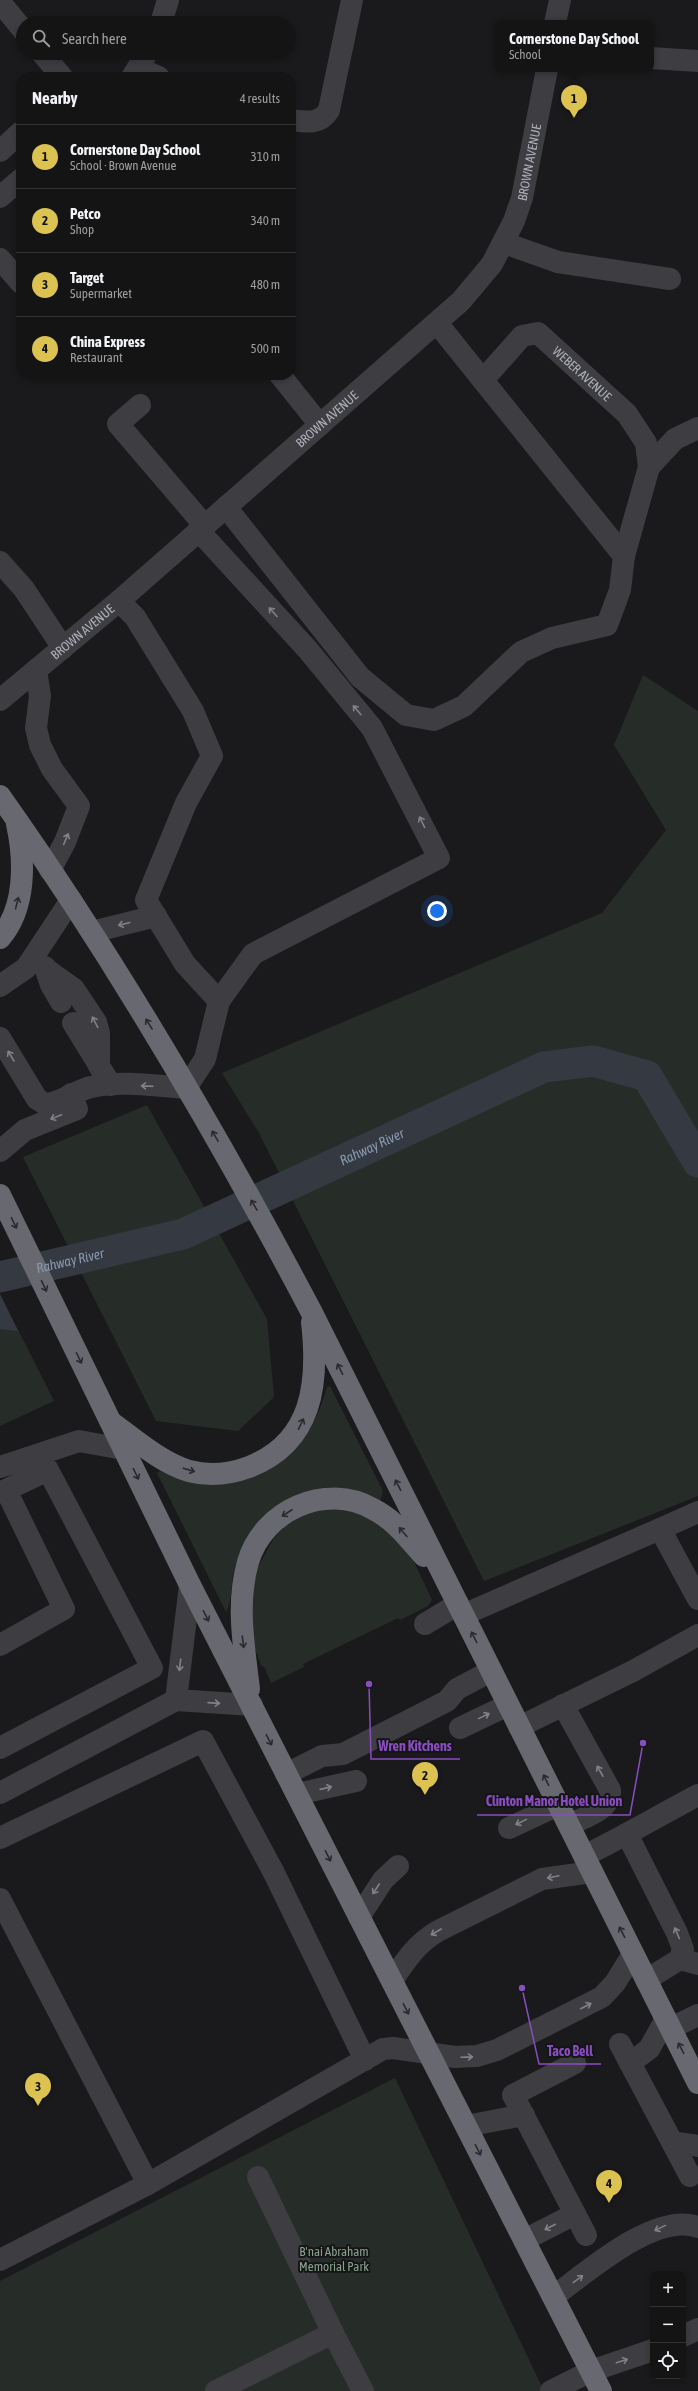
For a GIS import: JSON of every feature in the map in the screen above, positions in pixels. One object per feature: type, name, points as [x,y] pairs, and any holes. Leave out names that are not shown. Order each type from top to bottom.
[{"type":"highway","points":[[6,810],[50,870],[92,932],[186,1088],[273,1238],[311,1310],[698,2083]]},
{"type":"highway","points":[[0,938],[14,916],[20,886],[21,855],[6,810]]},
{"type":"highway","points":[[0,1195],[190,1585],[601,2391]]},
{"type":"highway","points":[[109,1421],[161,1457],[190,1471],[225,1473],[245,1468],[265,1459],[292,1438],[299,1429],[308,1408],[314,1363],[311,1310]]},
{"type":"highway","points":[[252,1705],[241,1618],[245,1575],[254,1548],[262,1536],[272,1524],[289,1511],[307,1502],[330,1498],[363,1503],[383,1514],[403,1531],[447,1583]]},
{"type":"street","points":[[163,16],[168,0]]},
{"type":"street","points":[[296,120],[316,121],[326,116],[329,110],[352,0]]},
{"type":"street","points":[[556,20],[560,0]]},
{"type":"street","points":[[0,2],[16,21]]},
{"type":"street","points":[[654,58],[698,61]]},
{"type":"street","points":[[48,60],[58,72]]},
{"type":"street","points":[[139,66],[150,72]]},
{"type":"street","name":"BROWN AVENUE","points":[[0,700],[119,601],[437,323],[478,283],[504,243],[522,198],[546,72]]},
{"type":"street","points":[[0,151],[16,137]]},
{"type":"street","points":[[0,196],[16,183]]},
{"type":"street","points":[[504,243],[558,262],[670,279]]},
{"type":"street","points":[[0,259],[16,277]]},
{"type":"street","points":[[437,323],[624,556]]},
{"type":"street","name":"WEBER AVENUE","points":[[483,380],[522,336],[538,333],[627,414],[646,443],[649,467]]},
{"type":"street","points":[[284,380],[320,425]]},
{"type":"street","points":[[0,1038],[40,1103],[55,1102],[71,1094],[91,1087],[111,1085],[186,1088],[205,1059],[219,1001],[253,954],[439,858],[372,728],[308,650],[202,528],[118,424],[140,405]]},
{"type":"street","points":[[226,507],[360,677],[406,715],[434,720],[464,706],[521,652],[552,638],[608,625],[620,590],[624,556],[649,467],[675,439],[698,428]]},
{"type":"street","points":[[0,562],[24,589],[63,648]]},
{"type":"street","points":[[119,601],[135,617],[193,711],[212,756],[186,804],[146,900],[185,964],[219,1001]]},
{"type":"street","points":[[36,670],[40,696],[36,728],[40,745],[52,769],[79,806],[65,842],[50,870]]},
{"type":"street","points":[[0,986],[41,962],[71,900]]},
{"type":"street","points":[[92,932],[156,916]]},
{"type":"street","points":[[41,962],[51,985],[61,1002]]},
{"type":"street","points":[[41,962],[74,989],[96,1022],[99,1033],[99,1066]]},
{"type":"street","points":[[73,1023],[111,1085]]},
{"type":"street","points":[[0,1151],[20,1133],[77,1109],[71,1094]]},
{"type":"street","points":[[0,1467],[79,1441],[124,1449]]},
{"type":"street","points":[[0,1645],[64,1609],[6,1490],[48,1470],[152,1668],[0,1748]]},
{"type":"street","points":[[425,1624],[660,1529],[698,1512]]},
{"type":"street","points":[[660,1529],[698,1600]]},
{"type":"street","points":[[176,1700],[190,1585]]},
{"type":"street","points":[[519,1727],[633,1671],[698,1635]]},
{"type":"street","points":[[286,1774],[322,1756],[343,1754],[447,1701],[457,1689],[491,1671]]},
{"type":"street","points":[[0,1793],[176,1700],[252,1705]]},
{"type":"street","points":[[460,1728],[508,1705]]},
{"type":"street","points":[[563,1705],[610,1790],[611,1798],[608,1805],[568,1825]]},
{"type":"street","points":[[0,1838],[204,1741],[274,1874],[365,2060]]},
{"type":"street","points":[[296,1794],[356,1781]]},
{"type":"street","points":[[392,1981],[412,1951],[426,1938],[542,1879],[588,1864],[627,1834],[652,1818],[698,1795]]},
{"type":"street","points":[[509,1828],[558,1805]]},
{"type":"street","points":[[627,1834],[677,1933],[689,1961],[646,1980]]},
{"type":"street","points":[[359,1917],[382,1880],[398,1866]]},
{"type":"street","points":[[0,1899],[148,2184]]},
{"type":"street","points":[[0,2260],[148,2184],[383,2049],[393,2048],[466,2057],[477,2056],[497,2050],[602,1997],[615,1983],[633,1954]]},
{"type":"street","points":[[630,2063],[649,2049],[668,2024],[698,2015]]},
{"type":"street","points":[[620,2044],[690,2176]]},
{"type":"street","points":[[575,2063],[513,2095],[586,2235]]},
{"type":"street","points":[[466,2126],[524,2114]]},
{"type":"street","points":[[672,2142],[698,2146]]},
{"type":"street","points":[[258,2177],[333,2333],[363,2391]]},
{"type":"street","points":[[524,2240],[575,2214]]},
{"type":"street","points":[[553,2298],[628,2243],[667,2225],[684,2224],[698,2227]]},
{"type":"street","points":[[686,2335],[698,2329]]},
{"type":"street","points":[[216,2391],[333,2333]]},
{"type":"street","points":[[551,2391],[591,2371],[650,2351]]},
{"type":"green space","points":[[643,675],[698,711],[698,1496],[484,1581],[259,1133],[222,1073],[602,913],[666,830],[614,745]]},
{"type":"green space","points":[[147,1105],[267,1319],[274,1397],[238,1431],[156,1421],[23,1157]]},
{"type":"green space","points":[[0,1294],[54,1401],[0,1426]]},
{"type":"green space","points":[[330,1386],[383,1491],[380,1502],[357,1491],[334,1487],[312,1490],[292,1497],[274,1509],[258,1525],[245,1545],[233,1573],[230,1602],[226,1612],[157,1473],[160,1471],[187,1481],[255,1476],[270,1469],[282,1461],[302,1441],[317,1416],[327,1387]]},
{"type":"green space","points":[[341,1508],[374,1518],[407,1547],[432,1600],[428,1606],[400,1620],[398,1618],[303,1664],[304,1667],[271,1683],[265,1668],[261,1665],[255,1649],[248,1608],[258,1567],[274,1538],[285,1526],[308,1512]]},
{"type":"green space","name":"B'nai Abraham Memorial Park","points":[[395,2078],[544,2391],[0,2391],[0,2281]]},
{"type":"shaded area","points":[[0,1294],[18,1331],[0,1329]]},
{"type":"waterway","name":"Rahway River","points":[[0,1277],[183,1234],[544,1067],[593,1061],[647,1076],[698,1162]]},
{"type":"place","name":"Cornerstone Day School","points":[[574,118]]},
{"type":"place","name":"Wren Kitchens","points":[[369,1684]]},
{"type":"place","name":"Clinton Manor Hotel Union","points":[[643,1743]]},
{"type":"place","name":"Petco","points":[[425,1795]]},
{"type":"place","name":"Taco Bell","points":[[522,1988]]},
{"type":"place","name":"Target","points":[[38,2106]]},
{"type":"place","name":"China Express","points":[[609,2203]]}]
